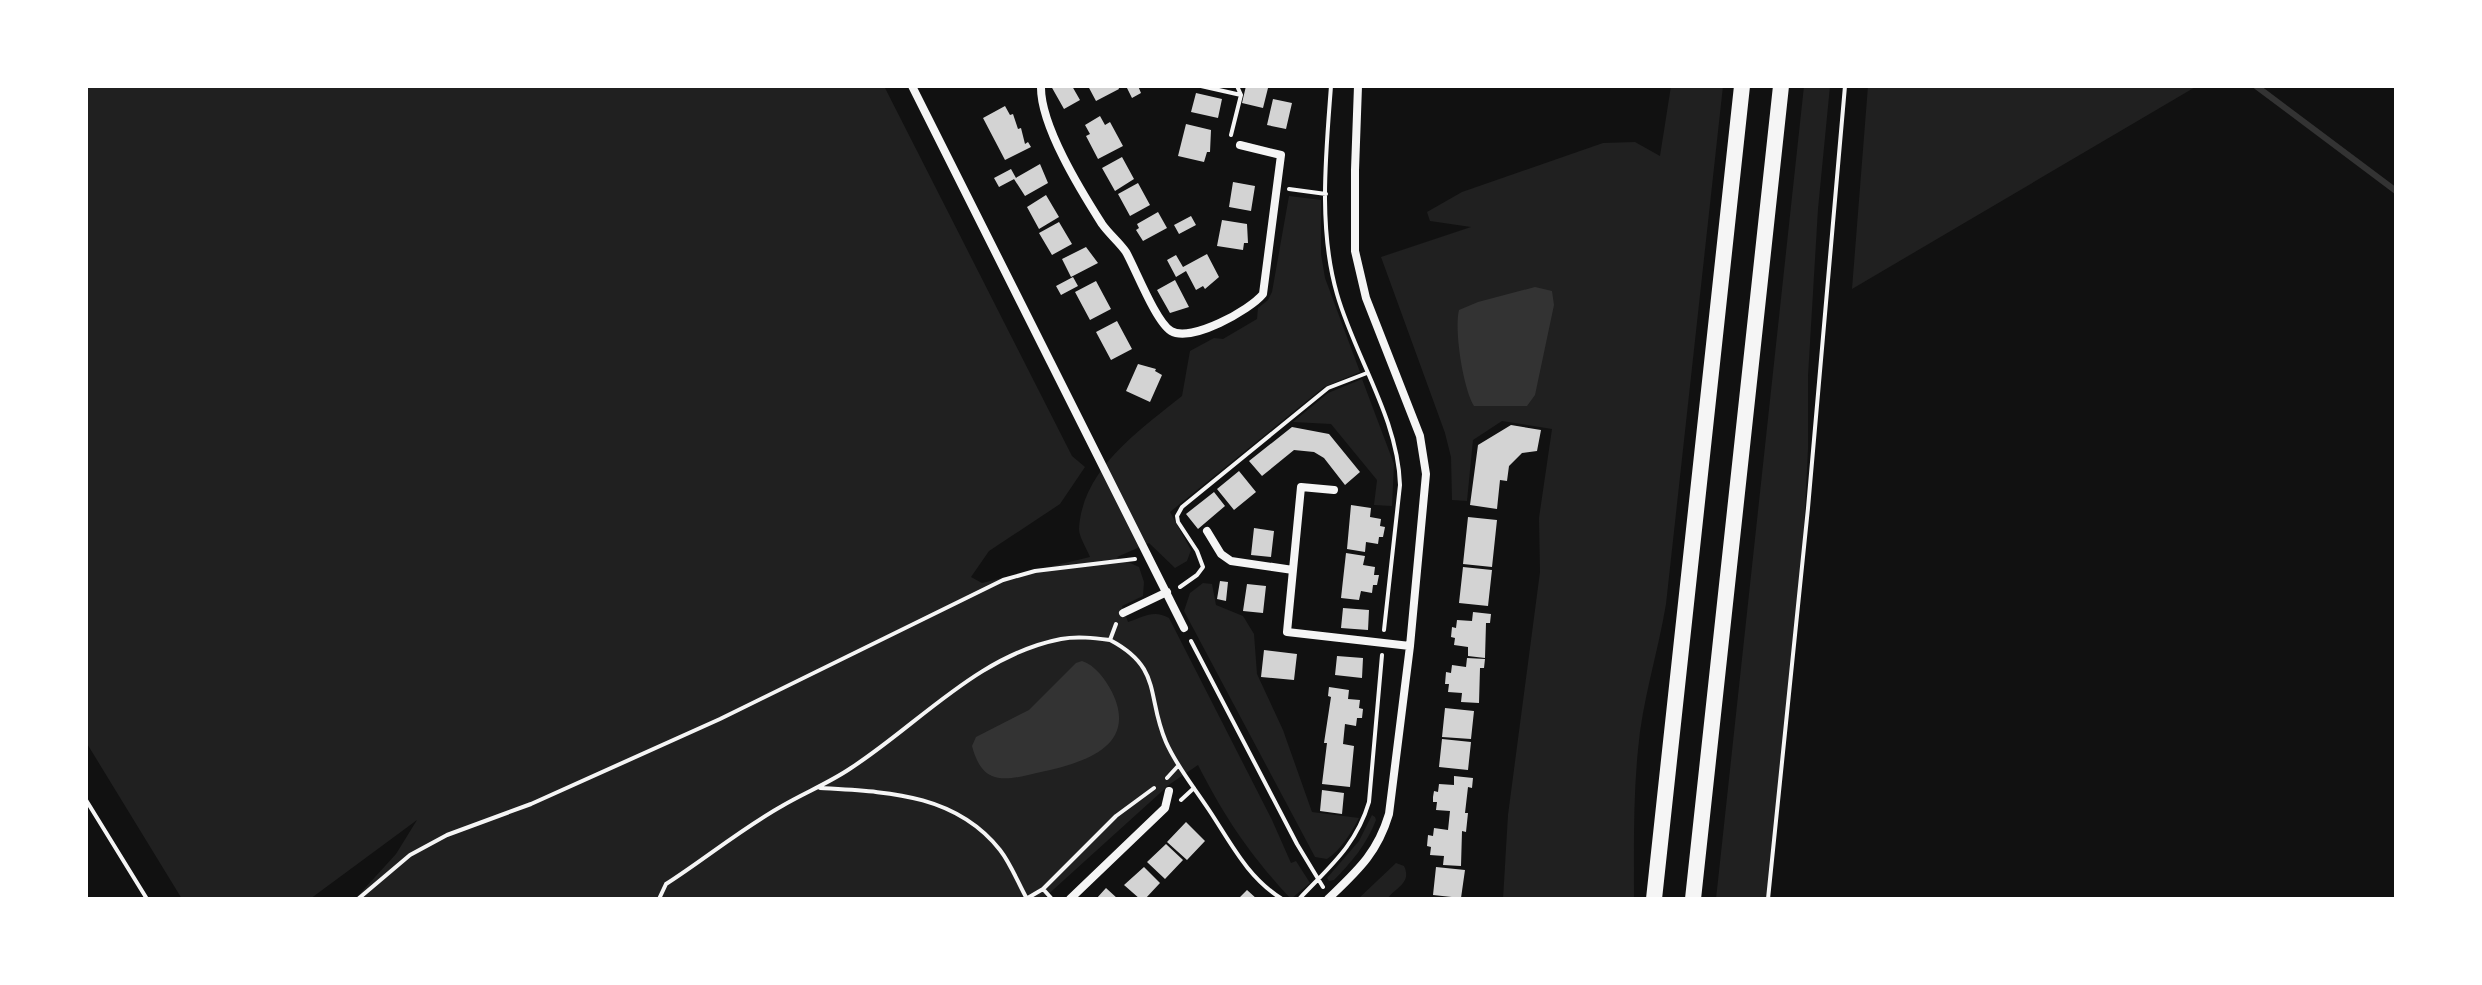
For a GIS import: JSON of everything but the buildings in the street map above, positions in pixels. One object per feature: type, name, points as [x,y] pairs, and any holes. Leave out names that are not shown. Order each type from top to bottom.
[{"type":"highway","points":[[1654,899],[1742,86]]},
{"type":"highway","points":[[1693,899],[1781,86]]},
{"type":"street","points":[[912,86],[1184,628]]},
{"type":"street","points":[[1041,86],[1044,114],[1063,154],[1103,224],[1126,253],[1163,323],[1175,333],[1199,332],[1237,313],[1263,294],[1281,155],[1240,145]]},
{"type":"street","points":[[1328,898],[1372,855],[1391,802],[1425,499],[1424,454],[1366,298],[1355,251],[1358,86]]},
{"type":"street","points":[[1334,490],[1301,487],[1287,632],[1410,646]]},
{"type":"street","points":[[1207,531],[1221,554],[1231,561],[1293,570]]},
{"type":"street","points":[[1123,613],[1167,593]]},
{"type":"street","points":[[1070,899],[1165,808],[1169,791]]},
{"type":"path","points":[[1201,86],[1241,95]]},
{"type":"path","points":[[1237,86],[1241,95],[1230,142],[1240,145]]},
{"type":"path","points":[[1299,899],[1352,842],[1369,802],[1398,509],[1399,466],[1394,443],[1341,307],[1331,272],[1326,194],[1331,86]]},
{"type":"path","points":[[1768,899],[1808,508],[1845,86]]},
{"type":"path","points":[[1276,187],[1326,194]]},
{"type":"path","points":[[1167,593],[1197,575],[1203,567],[1197,551],[1178,522],[1177,516],[1182,507],[1328,388],[1367,373]]},
{"type":"path","points":[[358,899],[410,855],[447,835],[531,804],[720,719],[1003,580],[1035,571],[1132,560],[1149,555]]},
{"type":"path","points":[[1110,640],[1123,613]]},
{"type":"path","points":[[1184,628],[1328,898]]},
{"type":"path","points":[[659,899],[666,884],[782,806],[873,753],[949,694],[1014,654],[1064,638],[1110,640],[1132,653],[1144,666],[1164,738],[1178,766],[1240,860],[1258,880],[1282,899]]},
{"type":"path","points":[[817,788],[897,793],[955,812],[970,821],[1002,853],[1026,899],[1043,889],[1103,827],[1178,766]]},
{"type":"path","points":[[86,800],[147,899]]},
{"type":"path","points":[[1043,889],[1052,899]]},
{"type":"shaded area","points":[[86,86],[884,86],[1072,456],[1085,467],[1060,504],[989,551],[971,577],[982,583],[1090,557],[1079,529],[1083,507],[1102,469],[1132,437],[1182,396],[1190,351],[1214,338],[1223,339],[1257,319],[1258,308],[1272,292],[1289,196],[1321,200],[1321,254],[1325,278],[1360,372],[1324,387],[1170,512],[1191,550],[1187,561],[1175,568],[1149,543],[1117,557],[1139,567],[1144,582],[1143,596],[1122,606],[1128,622],[1153,614],[1169,618],[1291,863],[1296,861],[1310,883],[1291,899],[1239,835],[1198,765],[1170,784],[1043,899],[355,899],[396,854],[417,820],[310,899],[182,899],[86,742]]},
{"type":"shaded area","points":[[1671,86],[1723,86],[1666,604],[1638,750],[1634,899],[1503,899],[1508,815],[1540,572],[1539,518],[1552,429],[1502,421],[1473,440],[1467,501],[1452,500],[1451,457],[1445,433],[1381,257],[1471,227],[1430,221],[1427,212],[1462,192],[1603,143],[1635,142],[1660,156]]},
{"type":"shaded area","points":[[1804,86],[1830,86],[1818,209],[1808,376],[1802,570],[1768,899],[1716,899]]},
{"type":"shaded area","points":[[1868,86],[2197,86],[1852,289]]},
{"type":"shaded area","points":[[1535,287],[1552,291],[1554,305],[1535,395],[1527,406],[1474,406],[1460,359],[1459,310]]},
{"type":"shaded area","points":[[1362,379],[1394,464],[1392,506],[1374,505],[1377,480],[1331,424],[1293,422],[1328,393]]},
{"type":"shaded area","points":[[1203,583],[1212,584],[1216,605],[1243,616],[1254,634],[1257,674],[1283,730],[1312,812],[1359,818],[1341,846],[1327,859],[1315,857],[1184,611],[1190,593]]},
{"type":"shaded area","points":[[1082,661],[1100,674],[1112,692],[1118,711],[1118,726],[1112,739],[1089,757],[1057,768],[1010,778],[997,778],[984,771],[972,746],[976,737],[1029,710],[1076,663]]},
{"type":"shaded area","points":[[1372,815],[1376,820],[1363,845],[1340,874],[1329,881],[1327,878],[1359,841]]},
{"type":"shaded area","points":[[1396,863],[1404,866],[1405,881],[1387,899],[1358,899]]},
{"type":"waterway","points":[[2256,86],[2396,191]]}]
